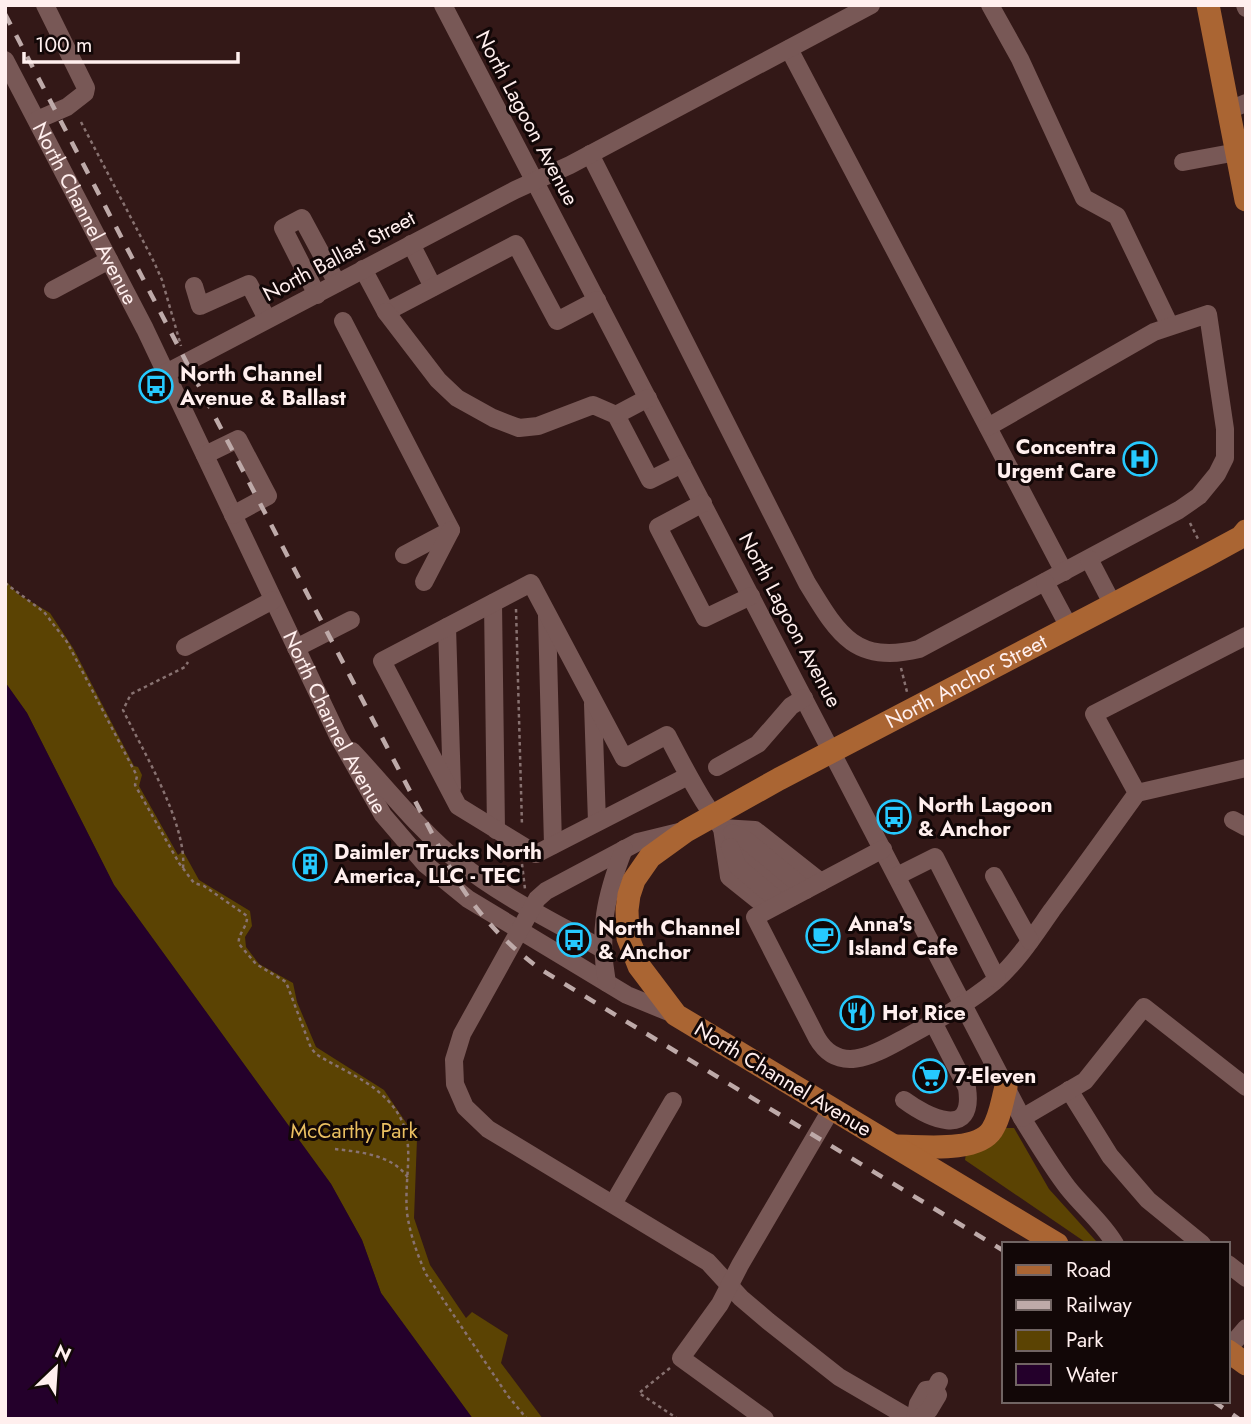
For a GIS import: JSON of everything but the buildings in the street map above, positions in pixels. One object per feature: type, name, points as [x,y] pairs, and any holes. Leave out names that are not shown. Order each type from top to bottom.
[{"type":"main road","points":[[1208,5],[1237,107],[1246,200]]},
{"type":"main road","name":"North Anchor Street","points":[[676,1015],[636,959],[628,938],[626,910],[634,880],[659,848],[686,831],[718,822],[832,751],[1244,535]]},
{"type":"main road","name":"North Channel Avenue","points":[[676,1015],[1055,1242]]},
{"type":"main road","points":[[897,1146],[954,1146],[979,1142],[994,1128],[1006,1087]]},
{"type":"main road","points":[[1230,1352],[1246,1364]]},
{"type":"street","points":[[37,120],[67,107],[85,93],[86,88],[45,5]]},
{"type":"street","name":"North Lagoon Avenue","points":[[443,5],[1006,1087],[1054,1169],[1114,1242]]},
{"type":"street","name":"North Ballast Street","points":[[166,373],[871,5]]},
{"type":"street","points":[[990,5],[1020,59],[1084,198],[1117,216],[1170,326]]},
{"type":"street","points":[[789,48],[1064,572]]},
{"type":"street","name":"North Channel Avenue","points":[[6,63],[166,373],[338,736],[376,804],[411,850],[456,890],[627,995],[676,1015]]},
{"type":"street","points":[[5,101],[22,91]]},
{"type":"street","points":[[590,154],[807,583],[832,624],[852,643],[878,653],[898,654],[919,649],[1089,559],[1199,496],[1217,474],[1225,458],[1225,429],[1208,314],[1154,332],[988,427]]},
{"type":"street","points":[[1183,162],[1241,167]]},
{"type":"street","points":[[317,295],[283,228],[302,218],[337,283]]},
{"type":"street","points":[[411,244],[433,287]]},
{"type":"street","points":[[386,313],[516,244],[557,321],[597,300]]},
{"type":"street","points":[[53,290],[109,260]]},
{"type":"street","points":[[363,269],[386,313],[438,380],[457,398],[493,418],[519,428],[538,426],[593,405],[616,415],[650,480],[682,464]]},
{"type":"street","points":[[194,286],[200,306],[249,284],[267,319]]},
{"type":"street","points":[[342,321],[451,530]]},
{"type":"street","points":[[616,415],[648,398]]},
{"type":"street","points":[[205,455],[238,439],[268,496],[233,514]]},
{"type":"street","points":[[703,503],[658,527],[699,607],[705,618],[751,596]]},
{"type":"street","points":[[404,555],[451,530]]},
{"type":"street","points":[[424,582],[451,530]]},
{"type":"street","points":[[1089,559],[1113,605]]},
{"type":"street","points":[[1045,582],[1069,627]]},
{"type":"street","points":[[688,776],[536,854],[458,806],[382,662],[531,583],[624,758],[667,735],[688,776],[718,822],[747,858],[794,896]]},
{"type":"street","points":[[185,647],[273,600]]},
{"type":"street","points":[[493,603],[496,830]]},
{"type":"street","points":[[547,612],[553,845]]},
{"type":"street","points":[[296,648],[351,620]]},
{"type":"street","points":[[447,627],[452,794]]},
{"type":"street","points":[[1137,793],[1094,714],[1246,636]]},
{"type":"street","points":[[717,767],[758,744],[791,706],[804,698]]},
{"type":"street","points":[[593,701],[597,822]]},
{"type":"street","points":[[338,736],[447,851],[483,880],[529,900],[602,949]]},
{"type":"street","points":[[883,849],[755,917],[822,1047],[838,1057],[857,1060],[878,1053],[964,1005],[997,979],[1030,941],[1137,793],[1246,768]]},
{"type":"street","points":[[718,822],[729,877],[794,896]]},
{"type":"street","points":[[718,822],[755,830],[794,896]]},
{"type":"street","name":"North Anchor Street","points":[[686,831],[638,842],[529,900],[519,930],[462,1034],[454,1060],[455,1084],[465,1107],[488,1129],[708,1262],[768,1321],[839,1377],[915,1419]]},
{"type":"street","points":[[607,983],[602,949],[604,914],[607,897],[624,849]]},
{"type":"street","points":[[897,876],[935,856],[997,979]]},
{"type":"street","points":[[994,876],[1030,941]]},
{"type":"street","points":[[1023,1118],[1085,1081],[1144,1007],[1246,1087]]},
{"type":"street","points":[[904,1100],[931,1118],[943,1122],[952,1121],[965,1109],[969,1098],[967,1088],[933,1022]]},
{"type":"street","points":[[1069,1090],[1117,1165],[1148,1200],[1200,1242]]},
{"type":"street","points":[[613,1204],[673,1101]]},
{"type":"street","points":[[765,1419],[681,1358],[720,1304],[832,1108]]},
{"type":"street","points":[[1230,1266],[1246,1278]]},
{"type":"street","points":[[1230,1348],[1246,1328]]},
{"type":"street","points":[[915,1419],[918,1404],[926,1390],[937,1385]]},
{"type":"path","points":[[81,122],[154,262],[181,346]]},
{"type":"path","points":[[1182,508],[1198,540]]},
{"type":"path","points":[[5,583],[44,612],[67,642],[136,776],[135,785],[183,868],[194,883],[204,886],[247,916],[248,922],[238,940],[239,944],[256,964],[286,982],[311,1048],[380,1093],[405,1126],[410,1145],[407,1213],[416,1253],[426,1274],[508,1396],[527,1419]]},
{"type":"path","points":[[516,591],[522,837]]},
{"type":"path","points":[[898,654],[907,693]]},
{"type":"path","points":[[131,694],[123,710],[158,778],[183,846],[183,868]]},
{"type":"path","points":[[521,855],[529,900]]},
{"type":"path","points":[[335,1149],[390,1160],[401,1168],[408,1178]]},
{"type":"path","points":[[678,1419],[639,1393],[681,1358]]},
{"type":"green space","name":"McCarthy Park","points":[[5,580],[18,594],[50,613],[73,648],[134,766],[138,767],[142,775],[139,786],[178,855],[183,851],[199,880],[250,911],[252,926],[245,937],[246,947],[259,964],[293,983],[297,1002],[316,1047],[384,1090],[417,1139],[414,1218],[430,1265],[466,1318],[472,1312],[508,1335],[501,1363],[543,1419],[473,1419],[381,1293],[362,1240],[331,1184],[114,885],[27,713],[5,682]]},
{"type":"green space","points":[[1006,1128],[1014,1128],[1049,1189],[1095,1242],[1085,1242],[965,1160],[966,1154],[994,1143]]},
{"type":"water","points":[[5,682],[27,713],[114,885],[331,1184],[362,1240],[381,1293],[473,1419],[5,1419]]},
{"type":"railway","points":[[5,14],[449,866],[478,909],[500,935],[540,969],[1002,1250]]},
{"type":"railway","points":[[1216,1403],[1239,1419]]},
{"type":"place","name":"North Channel Avenue & Ballast","points":[[156,386]]},
{"type":"place","name":"Concentra Urgent Care","points":[[1140,459]]},
{"type":"place","name":"North Lagoon & Anchor","points":[[894,817]]},
{"type":"place","name":"Daimler Trucks North America, LLC - TEC","points":[[310,864]]},
{"type":"place","name":"Anna's Island Cafe","points":[[823,936]]},
{"type":"place","name":"North Channel & Anchor","points":[[574,940]]},
{"type":"place","name":"Hot Rice","points":[[857,1013]]},
{"type":"place","name":"7-Eleven","points":[[930,1076]]}]
